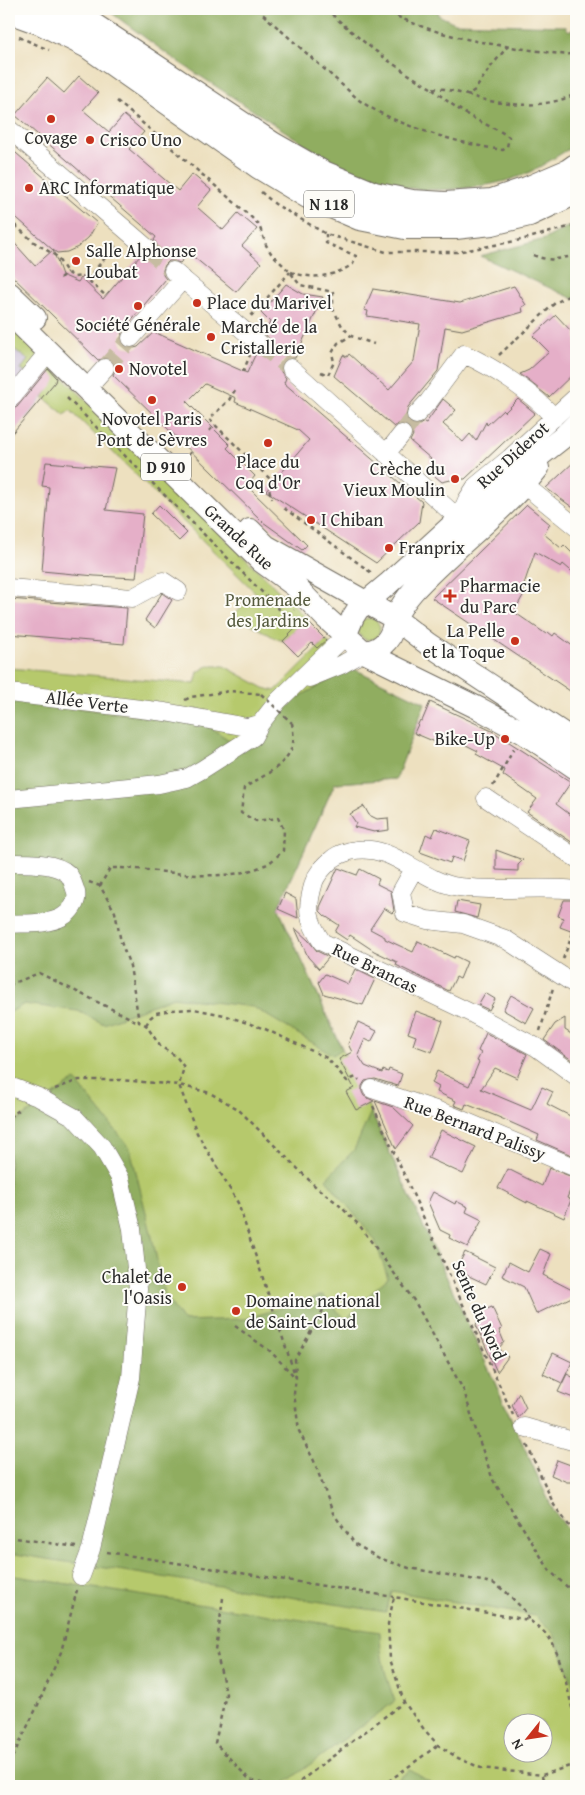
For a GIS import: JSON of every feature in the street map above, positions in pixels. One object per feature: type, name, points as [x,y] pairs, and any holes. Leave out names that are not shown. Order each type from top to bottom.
[{"type":"highway","name":"N 118","points":[[59,9],[91,25],[272,145],[321,173],[374,195],[412,203],[444,206],[492,202],[527,190],[569,172],[576,167]]},
{"type":"highway","name":"N 118","points":[[9,10],[42,22],[88,45],[260,166],[308,195],[360,217],[405,226],[455,226],[492,222],[530,213],[576,191]]},
{"type":"highway","points":[[9,26],[62,45],[82,55],[115,64]]},
{"type":"main road","name":"Grande Rue","points":[[9,293],[100,374],[186,457],[266,546],[394,618],[432,646],[576,742]]},
{"type":"main road","name":"Grande Rue","points":[[9,313],[261,561],[294,585],[345,636],[364,652],[480,709],[524,733],[576,768]]},
{"type":"main road","points":[[345,636],[352,617],[358,609],[564,426]]},
{"type":"main road","points":[[364,652],[371,651],[387,642],[393,628],[394,618],[412,592],[523,487],[564,426]]},
{"type":"main road","points":[[459,519],[461,544]]},
{"type":"street","points":[[9,129],[147,248]]},
{"type":"street","points":[[131,338],[178,275],[260,344]]},
{"type":"street","points":[[9,400],[49,351]]},
{"type":"street","points":[[416,415],[429,401],[464,354],[485,363],[540,402],[564,426]]},
{"type":"street","points":[[295,372],[459,519],[490,520]]},
{"type":"street","name":"Rue Diderot","points":[[564,426],[576,397]]},
{"type":"street","points":[[386,454],[402,434]]},
{"type":"street","points":[[523,487],[533,492],[576,527]]},
{"type":"street","points":[[9,588],[132,598],[163,580],[178,591]]},
{"type":"street","points":[[9,798],[109,790],[174,781],[195,774],[234,750],[249,728],[345,636]]},
{"type":"street","points":[[299,682],[341,665],[364,652]]},
{"type":"street","name":"Allée Verte","points":[[9,692],[165,712],[249,728]]},
{"type":"street","points":[[486,798],[576,858]]},
{"type":"street","name":"Rue Brancas","points":[[576,890],[507,890],[457,886],[432,880],[384,852],[361,849],[336,855],[316,874],[309,899],[311,924],[322,942],[473,1014],[536,1047],[576,1076]]},
{"type":"street","points":[[9,863],[36,863],[58,868],[68,874],[74,884],[77,895],[72,908],[53,920],[9,924]]},
{"type":"street","points":[[414,869],[401,892],[405,913],[427,920],[463,924],[505,939],[576,985]]},
{"type":"street","points":[[9,1086],[38,1097],[74,1117],[102,1147],[120,1178],[132,1229],[138,1289],[131,1378],[91,1549],[81,1576]]},
{"type":"street","name":"Rue Bernard Palissy","points":[[372,1089],[448,1114],[576,1168]]},
{"type":"street","points":[[521,1429],[576,1442]]},
{"type":"path","points":[[257,9],[371,109],[435,133],[488,148],[503,150],[507,147],[510,137],[448,102],[432,88],[399,69],[357,38],[326,9]]},
{"type":"path","points":[[383,9],[420,27],[508,46],[567,55],[576,52]]},
{"type":"path","points":[[467,95],[475,90],[508,46]]},
{"type":"path","points":[[432,88],[445,89],[481,100],[526,105],[552,104],[576,94]]},
{"type":"path","points":[[117,101],[259,225],[271,253],[290,272],[300,286],[333,292],[333,308],[342,326],[350,336],[374,344]]},
{"type":"path","points":[[9,220],[34,242],[56,256],[67,272],[74,277],[82,276],[88,279],[106,296]]},
{"type":"path","points":[[88,279],[128,231]]},
{"type":"path","points":[[290,272],[304,276],[319,277],[338,273],[353,264],[356,256],[326,243],[326,234]]},
{"type":"path","points":[[533,255],[545,260],[576,256]]},
{"type":"path","points":[[60,278],[67,272]]},
{"type":"path","points":[[241,328],[290,272]]},
{"type":"path","points":[[485,363],[502,353],[555,303],[576,292]]},
{"type":"path","points":[[295,372],[309,367],[328,375],[334,362],[332,353],[338,344],[350,336]]},
{"type":"path","points":[[235,390],[230,400],[209,419],[270,479],[269,489],[272,499]]},
{"type":"path","points":[[210,431],[215,425]]},
{"type":"path","points":[[284,508],[388,584]]},
{"type":"path","points":[[139,1022],[130,966],[121,942],[115,912],[100,886],[110,868],[228,876],[266,865],[283,851],[284,830],[278,818],[256,821],[241,813],[244,788],[280,764],[288,756],[294,741],[292,723],[261,694],[230,691],[191,696],[165,712]]},
{"type":"path","points":[[486,798],[524,733]]},
{"type":"path","points":[[9,985],[39,973],[146,1025],[160,1046],[176,1056],[184,1067],[179,1086],[197,1133],[238,1203],[296,1378]]},
{"type":"path","points":[[146,1025],[156,1013],[172,1010],[194,1009],[224,1015],[265,1029],[327,1058],[347,1081],[356,1077]]},
{"type":"path","points":[[38,1097],[79,1080],[120,1080],[179,1086],[210,1093],[238,1109],[317,1188],[337,1203],[360,1226],[415,1302],[464,1391],[494,1480],[550,1571],[576,1595]]},
{"type":"path","name":"Sente du Nord","points":[[372,1089],[371,1100],[374,1108],[521,1429],[554,1506],[576,1535]]},
{"type":"path","points":[[323,1310],[302,1344],[295,1360],[296,1378],[294,1393],[298,1431],[314,1461],[333,1513],[355,1544],[379,1558],[409,1568],[493,1583],[506,1592],[524,1610],[528,1620],[551,1640],[560,1663],[576,1724]]},
{"type":"path","points":[[234,1326],[270,1351],[296,1378]]},
{"type":"path","points":[[9,1537],[394,1597],[528,1620]]},
{"type":"path","points":[[9,1764],[61,1652],[81,1576]]},
{"type":"path","points":[[394,1597],[388,1624],[390,1659],[404,1702],[422,1728],[438,1745],[458,1758],[481,1768],[542,1775],[576,1764]]},
{"type":"path","points":[[224,1598],[216,1650],[226,1694],[215,1743],[250,1780],[271,1786]]},
{"type":"path","points":[[294,1786],[404,1702]]},
{"type":"path","points":[[382,1786],[438,1745]]},
{"type":"path","points":[[542,1775],[544,1786]]},
{"type":"shaded area","points":[[9,325],[61,376],[9,439]]},
{"type":"green space","points":[[106,9],[438,9],[438,15],[455,23],[565,26],[569,31],[576,26],[576,145],[530,172],[503,182],[471,188],[438,190],[401,187],[362,177],[346,171],[174,59]]},
{"type":"green space","points":[[576,222],[576,300],[480,256],[545,239]]},
{"type":"green space","name":"Promenade des Jardins","points":[[9,324],[306,618],[283,641],[234,614],[256,593],[70,410],[65,415],[43,397],[48,390],[21,369],[28,360],[9,345]]},
{"type":"green space","points":[[369,618],[377,621],[380,629],[377,637],[369,640],[361,637],[358,629],[361,621]]},
{"type":"green space","name":"Domaine national de Saint-Cloud","points":[[326,640],[356,670],[425,703],[396,779],[335,783],[278,908],[553,1510],[576,1540],[576,1786],[9,1786],[9,668],[195,684],[198,672],[208,666],[224,666],[264,688],[275,691]]},
{"type":"green space","points":[[353,667],[425,703],[396,779],[335,783],[278,908],[342,1049],[333,1055],[253,1007],[173,997],[104,1024],[78,1011],[24,1004],[9,1013],[9,699],[206,725],[243,749],[288,703]]},
{"type":"green space","points":[[75,1080],[130,1148],[164,1294],[183,1321],[245,1319],[323,1295],[346,1320],[388,1278],[375,1240],[326,1179],[354,1150],[371,1112],[553,1510],[576,1540],[576,1693],[554,1634],[535,1616],[392,1591],[386,1612],[9,1553],[9,1127]]},
{"type":"green space","points":[[9,1575],[380,1632],[384,1667],[395,1701],[281,1786],[9,1786]]},
{"type":"green space","points":[[410,1770],[436,1786],[389,1786]]},
{"type":"building","points":[[79,76],[98,93],[83,110],[109,132],[124,115],[144,132],[129,149],[178,191],[192,174],[211,190],[197,207],[223,230],[238,213],[257,229],[242,246],[261,263],[236,292],[189,253],[180,263],[169,261],[163,270],[163,275],[166,279],[122,331],[121,342],[124,346],[138,347],[154,332],[247,373],[256,353],[264,354],[270,346],[270,340],[265,334],[270,322],[261,313],[286,284],[303,294],[323,297],[295,358],[287,358],[281,365],[281,372],[286,378],[284,383],[422,502],[419,522],[376,563],[266,491],[309,440],[298,430],[235,402],[236,398],[205,384],[187,402],[230,445],[227,448],[255,476],[247,486],[307,545],[302,550],[263,522],[113,375],[115,370],[112,361],[107,358],[98,360],[9,273],[9,237],[35,266],[53,250],[62,275],[78,282],[81,278],[103,299],[140,256],[150,258],[155,255],[157,250],[154,240],[156,237],[15,115],[47,78],[64,93]]},
{"type":"building","points":[[9,147],[97,223],[89,237],[78,247],[67,252],[57,253],[9,211]]},
{"type":"building","points":[[514,286],[526,305],[522,307],[523,312],[462,330],[445,327],[438,371],[408,407],[406,418],[413,425],[426,423],[443,399],[456,410],[443,424],[463,442],[470,434],[476,441],[486,422],[487,425],[503,410],[505,412],[518,399],[535,413],[465,479],[442,482],[430,472],[434,466],[429,461],[431,459],[410,441],[413,435],[409,426],[403,423],[394,427],[334,376],[343,355],[347,357],[349,354],[389,390],[414,361],[420,324],[367,316],[368,311],[364,310],[373,289],[460,303]]},
{"type":"building","points":[[556,315],[571,331],[576,326],[576,371],[549,397],[520,374],[529,370],[549,352],[533,336]]},
{"type":"building","points":[[48,369],[56,378],[55,382],[9,437],[9,410],[17,407]]},
{"type":"building","points":[[576,460],[576,510],[546,488]]},
{"type":"building","points":[[46,462],[115,468],[106,510],[143,514],[136,578],[42,571],[49,487],[42,486]]},
{"type":"building","points":[[159,505],[187,533],[179,541],[151,514]]},
{"type":"building","points":[[527,505],[550,524],[544,534],[561,548],[564,545],[576,557],[576,575],[563,564],[561,567],[535,552],[522,590],[525,592],[514,612],[546,634],[548,632],[553,636],[555,633],[574,647],[571,651],[576,655],[576,695],[432,598]]},
{"type":"building","points":[[162,593],[172,600],[155,628],[145,620]]},
{"type":"building","points":[[9,599],[127,608],[124,644],[9,634]]},
{"type":"building","points":[[305,619],[326,640],[317,648],[312,643],[298,656],[283,641]]},
{"type":"building","points":[[430,702],[492,731],[571,782],[556,804],[576,819],[576,845],[527,812],[537,799],[503,775],[505,770],[476,754],[478,751],[444,734],[440,744],[414,733],[420,720],[422,721]]},
{"type":"building","points":[[364,806],[369,815],[377,819],[388,818],[389,830],[374,832],[354,827],[356,823],[350,814]]},
{"type":"building","points":[[436,828],[470,841],[463,861],[452,857],[450,863],[420,852],[426,834],[432,837]]},
{"type":"building","points":[[496,850],[523,860],[518,865],[518,871],[496,870]]},
{"type":"building","points":[[338,868],[357,875],[360,869],[379,879],[377,884],[391,891],[394,911],[392,913],[384,908],[370,929],[385,937],[385,939],[413,952],[418,941],[467,962],[460,979],[456,977],[449,991],[396,965],[397,962],[374,951],[350,935],[347,940],[335,932],[339,925],[325,916],[320,911],[320,907]]},
{"type":"building","points":[[285,893],[296,899],[298,918],[278,909]]},
{"type":"building","points":[[564,900],[576,900],[576,933],[560,927],[564,918],[558,916]]},
{"type":"building","points":[[457,901],[480,905],[477,918],[455,912]]},
{"type":"building","points":[[295,928],[317,951],[329,957],[319,969],[308,957]]},
{"type":"building","points":[[355,969],[375,979],[363,1005],[324,994],[319,982],[325,974],[348,984]]},
{"type":"building","points":[[485,993],[495,999],[489,1010],[478,1005]]},
{"type":"building","points":[[511,995],[534,1008],[526,1023],[503,1010]]},
{"type":"building","points":[[416,1011],[443,1021],[432,1052],[413,1045],[416,1036],[408,1033]]},
{"type":"building","points":[[565,1018],[565,1030],[576,1037],[576,1063],[544,1040],[555,1024]]},
{"type":"building","points":[[358,1022],[377,1031],[371,1042],[365,1039],[358,1055],[365,1066],[382,1073],[383,1070],[388,1072],[389,1069],[402,1074],[398,1086],[375,1079],[365,1081],[362,1086],[362,1092],[364,1096],[374,1101],[356,1110],[346,1092],[354,1088],[339,1059],[352,1052],[348,1044]]},
{"type":"building","points":[[486,1033],[527,1054],[517,1078],[495,1068],[481,1089],[531,1110],[542,1087],[553,1092],[547,1104],[576,1119],[576,1157],[537,1140],[539,1135],[496,1116],[466,1104],[464,1109],[454,1105],[456,1101],[437,1092],[439,1087],[432,1083],[437,1071],[469,1086],[479,1062],[477,1061],[481,1053],[478,1051]]},
{"type":"building","points":[[375,1101],[393,1107],[413,1126],[396,1149]]},
{"type":"building","points":[[441,1130],[476,1147],[463,1174],[428,1158]]},
{"type":"building","points":[[549,1168],[575,1178],[567,1198],[571,1200],[564,1218],[527,1201],[527,1203],[498,1188],[508,1169],[542,1186]]},
{"type":"building","points":[[433,1192],[455,1204],[456,1201],[468,1207],[466,1212],[482,1220],[468,1247],[449,1238],[450,1235],[440,1230],[428,1202]]},
{"type":"building","points":[[540,1249],[551,1254],[543,1275],[576,1292],[576,1295],[536,1314],[524,1287],[502,1276],[509,1262],[528,1272]]},
{"type":"building","points":[[465,1252],[495,1267],[486,1284],[456,1270]]},
{"type":"building","points":[[492,1307],[502,1329],[499,1330],[504,1342],[499,1348],[508,1357],[497,1372],[476,1325],[482,1311]]},
{"type":"building","points":[[553,1353],[572,1362],[562,1383],[543,1374]]},
{"type":"building","points":[[567,1374],[576,1379],[576,1399],[558,1392]]},
{"type":"building","points":[[519,1393],[526,1408],[518,1418],[512,1405]]},
{"type":"building","points":[[557,1460],[576,1467],[572,1482],[567,1482],[551,1475]]},
{"type":"tunnel","points":[[147,248],[173,271]]},
{"type":"tunnel","points":[[105,368],[131,338]]},
{"type":"tunnel","points":[[260,344],[291,368]]},
{"type":"tunnel","points":[[402,434],[416,415]]},
{"type":"place","name":"Covage","points":[[51,119]]},
{"type":"place","name":"Crisco Uno","points":[[90,140]]},
{"type":"place","name":"ARC Informatique","points":[[29,188]]},
{"type":"place","name":"Salle Alphonse Loubat","points":[[76,261]]},
{"type":"place","name":"Place du Marivel","points":[[197,303]]},
{"type":"place","name":"Société Générale","points":[[138,306]]},
{"type":"place","name":"Marché de la Cristallerie","points":[[211,337]]},
{"type":"place","name":"Novotel","points":[[119,369]]},
{"type":"place","name":"Novotel Paris Pont de Sèvres","points":[[152,400]]},
{"type":"place","name":"Place du Coq d'Or","points":[[268,443]]},
{"type":"place","name":"Crèche du Vieux Moulin","points":[[455,479]]},
{"type":"place","name":"I Chiban","points":[[311,520]]},
{"type":"place","name":"Franprix","points":[[389,548]]},
{"type":"place","name":"Pharmacie du Parc","points":[[450,596]]},
{"type":"place","name":"La Pelle et la Toque","points":[[515,641]]},
{"type":"place","name":"Bike-Up","points":[[505,739]]},
{"type":"place","name":"Chalet de l'Oasis","points":[[182,1287]]},
{"type":"place","name":"Domaine national de Saint-Cloud","points":[[236,1311]]}]
